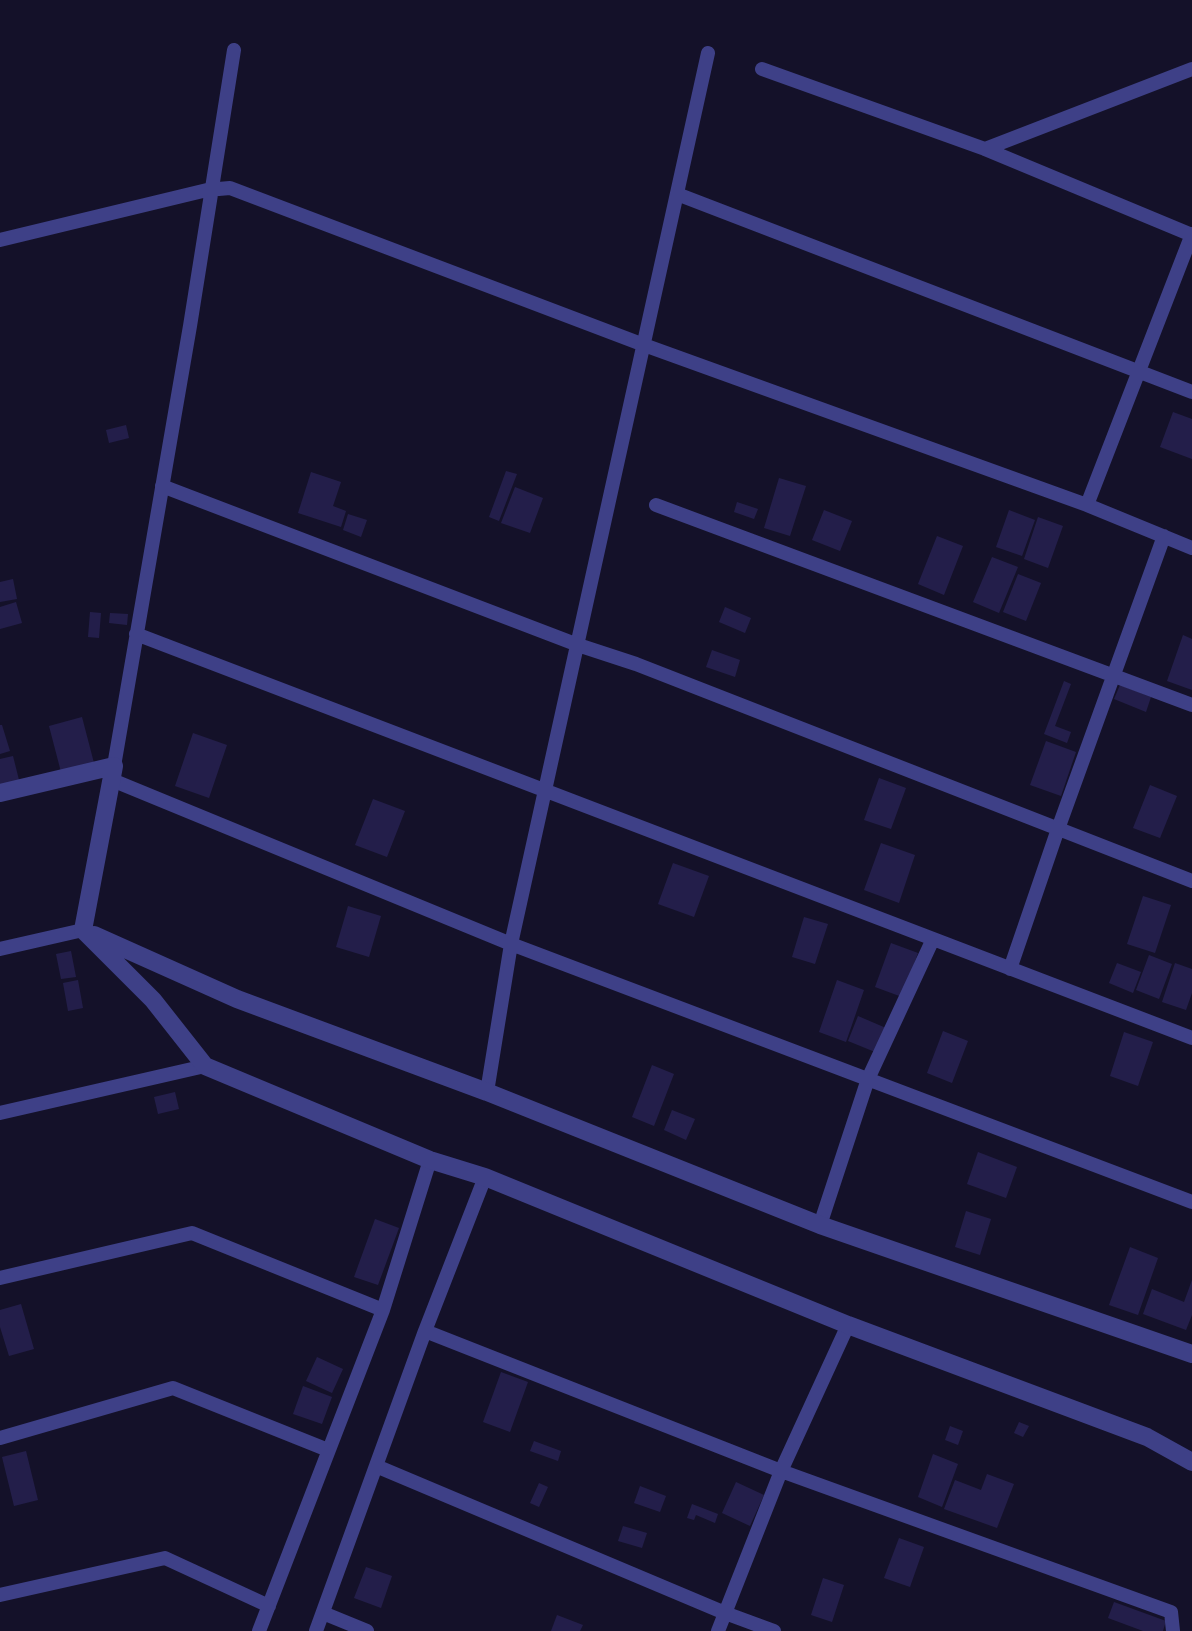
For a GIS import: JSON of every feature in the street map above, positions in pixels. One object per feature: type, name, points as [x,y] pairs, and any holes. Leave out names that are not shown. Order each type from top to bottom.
[{"type":"street","points":[[83,930],[113,773],[234,50]]},
{"type":"street","points":[[487,1092],[511,944],[708,53]]},
{"type":"street","points":[[762,69],[985,149],[1192,235],[1087,505]]},
{"type":"street","points":[[985,149],[1192,69]]},
{"type":"street","points":[[0,240],[230,188],[644,345],[1087,505],[1192,548]]},
{"type":"street","points":[[677,194],[1192,392]]},
{"type":"street","points":[[162,485],[578,645],[636,664],[1192,881]]},
{"type":"street","points":[[656,505],[1192,705]]},
{"type":"street","points":[[1010,969],[1164,536]]},
{"type":"street","points":[[136,634],[1192,1038]]},
{"type":"street","points":[[0,793],[113,773],[511,944],[1192,1202]]},
{"type":"street","points":[[83,930],[153,1000],[205,1066],[430,1160],[485,1177],[848,1325],[1147,1437],[1192,1462]]},
{"type":"street","points":[[0,949],[83,930],[237,999],[487,1092],[821,1225],[1192,1354]]},
{"type":"street","points":[[821,1225],[868,1079],[933,939]]},
{"type":"street","points":[[0,1113],[205,1066]]},
{"type":"street","points":[[259,1631],[383,1310],[430,1160]]},
{"type":"street","points":[[316,1631],[425,1331],[485,1177]]},
{"type":"street","points":[[0,1278],[192,1233],[383,1310]]},
{"type":"street","points":[[718,1631],[781,1471],[848,1325]]},
{"type":"street","points":[[425,1331],[781,1471],[1171,1612],[1173,1631]]},
{"type":"street","points":[[0,1438],[173,1388],[328,1450]]},
{"type":"street","points":[[376,1466],[725,1613],[774,1631]]},
{"type":"street","points":[[0,1595],[165,1559],[269,1606]]},
{"type":"street","points":[[323,1613],[367,1631]]},
{"type":"building","points":[[1173,412],[1192,419],[1192,459],[1160,447]]},
{"type":"building","points":[[126,425],[129,438],[109,443],[106,430]]},
{"type":"building","points":[[506,471],[517,474],[499,521],[489,517]]},
{"type":"building","points":[[311,472],[341,482],[333,506],[346,511],[341,527],[298,513]]},
{"type":"building","points":[[779,478],[806,486],[790,536],[764,528]]},
{"type":"building","points":[[515,487],[543,498],[530,533],[501,523]]},
{"type":"building","points":[[737,502],[758,509],[754,519],[734,512]]},
{"type":"building","points":[[824,510],[852,521],[840,551],[812,540]]},
{"type":"building","points":[[1009,510],[1035,520],[1022,556],[996,547]]},
{"type":"building","points":[[348,514],[367,520],[361,537],[343,530]]},
{"type":"building","points":[[1038,517],[1063,526],[1048,568],[1024,559]]},
{"type":"building","points":[[937,536],[963,546],[944,595],[918,584]]},
{"type":"building","points":[[992,557],[1018,567],[999,613],[973,602]]},
{"type":"building","points":[[1018,574],[1041,583],[1026,621],[1003,612]]},
{"type":"building","points":[[13,579],[17,599],[0,602],[0,582]]},
{"type":"building","points":[[16,602],[22,623],[0,629],[0,607]]},
{"type":"building","points":[[725,607],[751,618],[745,633],[719,622]]},
{"type":"building","points":[[90,612],[101,613],[99,638],[88,637]]},
{"type":"building","points":[[110,613],[128,614],[127,625],[109,623]]},
{"type":"building","points":[[1183,635],[1192,639],[1192,690],[1167,681]]},
{"type":"building","points":[[712,650],[740,660],[735,677],[706,667]]},
{"type":"building","points":[[1064,681],[1071,684],[1055,726],[1071,732],[1067,743],[1044,734]]},
{"type":"building","points":[[1120,685],[1151,697],[1146,712],[1114,699]]},
{"type":"building","points":[[82,717],[94,763],[61,772],[49,726]]},
{"type":"building","points":[[0,725],[10,751],[0,754]]},
{"type":"building","points":[[193,733],[227,745],[209,798],[175,786]]},
{"type":"building","points":[[1046,741],[1076,752],[1061,796],[1030,785]]},
{"type":"building","points":[[13,756],[20,784],[0,788],[0,759]]},
{"type":"building","points":[[879,778],[906,788],[891,829],[864,820]]},
{"type":"building","points":[[1150,785],[1177,796],[1160,838],[1133,828]]},
{"type":"building","points":[[373,799],[405,811],[387,857],[355,845]]},
{"type":"building","points":[[881,843],[915,855],[899,903],[864,890]]},
{"type":"building","points":[[673,863],[709,876],[694,917],[658,904]]},
{"type":"building","points":[[1143,896],[1171,905],[1155,953],[1127,944]]},
{"type":"building","points":[[348,906],[381,916],[369,957],[336,947]]},
{"type":"building","points":[[804,917],[828,924],[815,964],[792,957]]},
{"type":"building","points":[[891,943],[918,953],[902,997],[875,987]]},
{"type":"building","points":[[71,951],[76,977],[61,979],[56,954]]},
{"type":"building","points":[[1149,955],[1172,964],[1159,999],[1136,990]]},
{"type":"building","points":[[1117,963],[1141,972],[1133,993],[1109,983]]},
{"type":"building","points":[[1175,963],[1192,969],[1192,993],[1186,1010],[1162,1002]]},
{"type":"building","points":[[78,980],[83,1008],[68,1011],[63,983]]},
{"type":"building","points":[[837,980],[864,990],[846,1042],[819,1032]]},
{"type":"building","points":[[858,1016],[886,1028],[875,1052],[848,1041]]},
{"type":"building","points":[[943,1031],[968,1041],[952,1083],[927,1073]]},
{"type":"building","points":[[1124,1032],[1153,1042],[1138,1086],[1110,1076]]},
{"type":"building","points":[[652,1065],[674,1074],[654,1126],[632,1117]]},
{"type":"building","points":[[175,1092],[179,1109],[158,1114],[154,1097]]},
{"type":"building","points":[[672,1110],[695,1119],[686,1140],[664,1130]]},
{"type":"building","points":[[978,1152],[1017,1167],[1006,1198],[967,1184]]},
{"type":"building","points":[[966,1211],[991,1219],[980,1255],[955,1247]]},
{"type":"building","points":[[375,1219],[399,1228],[378,1285],[354,1277]]},
{"type":"building","points":[[1130,1247],[1158,1258],[1138,1315],[1109,1305]]},
{"type":"building","points":[[1192,1280],[1192,1315],[1186,1330],[1143,1314],[1152,1289],[1184,1302]]},
{"type":"building","points":[[21,1304],[34,1349],[9,1356],[0,1327],[0,1310]]},
{"type":"building","points":[[317,1357],[343,1369],[332,1393],[306,1381]]},
{"type":"building","points":[[501,1372],[528,1382],[510,1432],[483,1422]]},
{"type":"building","points":[[303,1386],[332,1397],[322,1424],[293,1414]]},
{"type":"building","points":[[1019,1422],[1029,1426],[1023,1437],[1014,1433]]},
{"type":"building","points":[[950,1426],[963,1431],[958,1445],[945,1440]]},
{"type":"building","points":[[534,1441],[561,1451],[558,1461],[530,1451]]},
{"type":"building","points":[[26,1451],[38,1500],[14,1506],[2,1457]]},
{"type":"building","points":[[933,1454],[958,1464],[942,1507],[918,1497]]},
{"type":"building","points":[[987,1474],[1014,1484],[997,1528],[944,1509],[955,1480],[981,1490]]},
{"type":"building","points":[[736,1482],[764,1495],[750,1526],[722,1513]]},
{"type":"building","points":[[539,1483],[548,1487],[539,1507],[530,1503]]},
{"type":"building","points":[[640,1486],[666,1496],[660,1512],[634,1503]]},
{"type":"building","points":[[692,1504],[718,1514],[715,1523],[696,1515],[694,1520],[687,1518]]},
{"type":"building","points":[[623,1526],[647,1533],[642,1548],[618,1541]]},
{"type":"building","points":[[899,1538],[924,1547],[910,1587],[884,1578]]},
{"type":"building","points":[[366,1567],[392,1576],[381,1608],[354,1598]]},
{"type":"building","points":[[823,1578],[844,1585],[832,1622],[811,1615]]},
{"type":"building","points":[[1114,1602],[1166,1621],[1163,1631],[1143,1631],[1108,1618]]},
{"type":"building","points":[[557,1615],[583,1625],[580,1631],[551,1631]]}]
